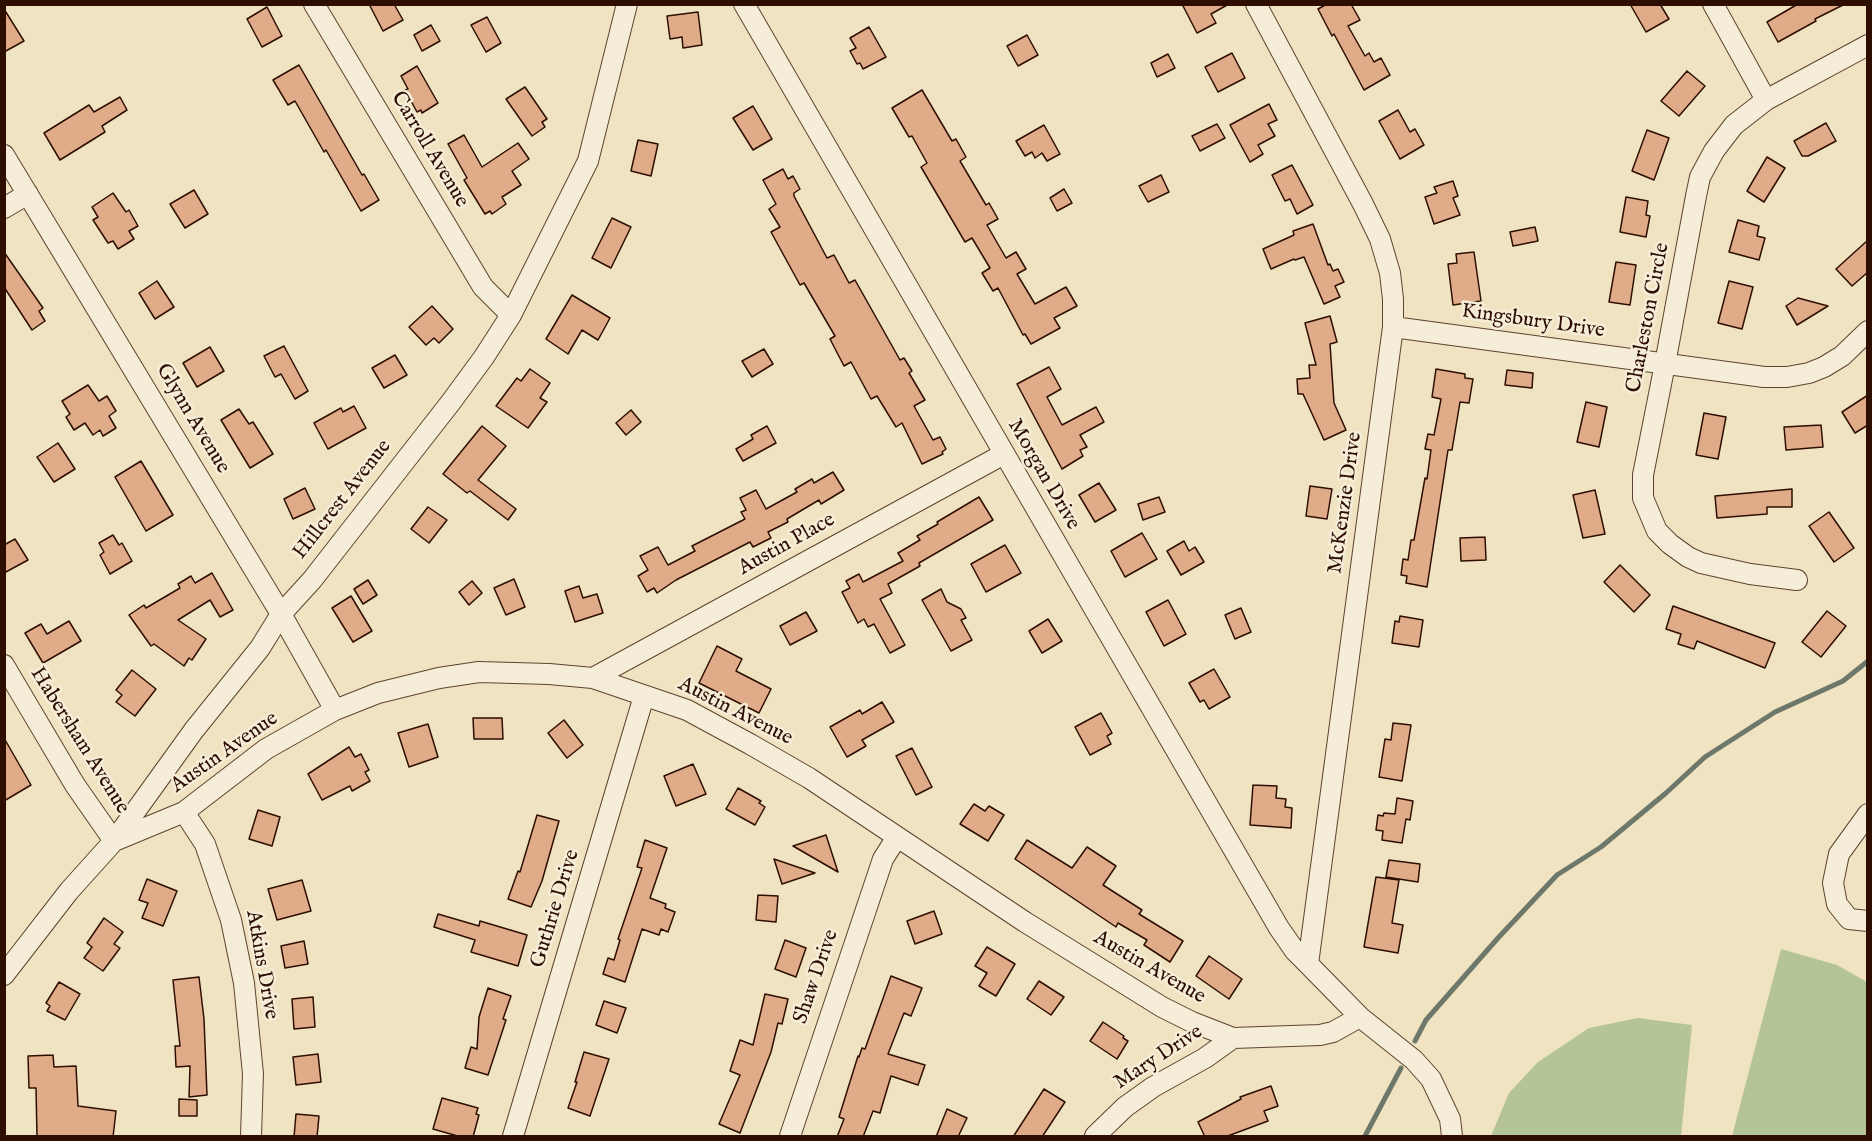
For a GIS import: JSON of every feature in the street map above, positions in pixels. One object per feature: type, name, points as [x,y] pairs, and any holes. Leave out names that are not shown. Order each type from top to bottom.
[{"type":"street","name":"Carroll Avenue","points":[[314,4],[483,287],[511,315]]},
{"type":"street","name":"Hillcrest Avenue","points":[[4,975],[69,891],[114,841],[194,730],[260,648],[281,614],[312,580],[451,402],[511,315],[588,161],[627,4]]},
{"type":"street","name":"Morgan Drive","points":[[744,4],[1273,918],[1295,951],[1308,964]]},
{"type":"street","name":"McKenzie Drive","points":[[1256,4],[1380,239],[1390,273],[1393,327],[1308,964]]},
{"type":"street","points":[[1713,4],[1766,100]]},
{"type":"street","name":"Charleston Circle","points":[[1797,580],[1750,574],[1701,563],[1679,550],[1657,531],[1643,498],[1642,475],[1701,177],[1714,151],[1734,125],[1766,100],[1868,45]]},
{"type":"street","name":"Glynn Avenue","points":[[4,155],[281,614],[335,710]]},
{"type":"street","points":[[4,208],[28,194]]},
{"type":"street","name":"Kingsbury Drive","points":[[1393,327],[1764,377],[1787,377],[1809,373],[1824,367],[1842,356],[1868,331]]},
{"type":"street","name":"Austin Place","points":[[593,678],[1004,454]]},
{"type":"street","name":"Habersham Avenue","points":[[4,665],[75,785],[114,841]]},
{"type":"street","name":"Austin Avenue","points":[[114,841],[184,812],[266,749],[335,710],[378,693],[439,678],[479,672],[593,678],[687,710],[750,744],[809,778],[1025,922],[1162,1007],[1233,1038]]},
{"type":"street","name":"Guthrie Drive","points":[[513,1137],[644,696]]},
{"type":"street","name":"Atkins Drive","points":[[184,812],[205,844],[231,920],[244,983],[253,1074],[251,1137]]},
{"type":"street","points":[[1868,814],[1839,854],[1833,883],[1837,904],[1849,919],[1868,921]]},
{"type":"street","name":"Shaw Drive","points":[[790,1137],[883,859],[897,837]]},
{"type":"street","points":[[4,951],[27,946]]},
{"type":"street","points":[[1308,964],[1360,1017],[1414,1060],[1431,1079],[1450,1119],[1452,1137]]},
{"type":"street","name":"Mary Drive","points":[[1095,1137],[1125,1107],[1233,1038],[1320,1035],[1340,1029],[1360,1017]]},
{"type":"green space","points":[[1781,949],[1837,965],[1867,982],[1867,1136],[1732,1136]]},
{"type":"green space","points":[[1638,1018],[1692,1025],[1681,1136],[1491,1136],[1509,1093],[1538,1062],[1589,1028]]},
{"type":"building","points":[[369,4],[394,4],[403,20],[383,31]]},
{"type":"building","points":[[1182,4],[1229,4],[1211,14],[1216,23],[1197,33]]},
{"type":"building","points":[[1327,4],[1351,4],[1360,20],[1348,26],[1365,56],[1369,53],[1374,62],[1381,58],[1390,75],[1364,90],[1318,9]]},
{"type":"building","points":[[1630,4],[1660,4],[1669,19],[1646,32]]},
{"type":"building","points":[[1798,4],[1845,4],[1778,42],[1767,22]]},
{"type":"building","points":[[267,7],[282,36],[262,47],[247,19]]},
{"type":"building","points":[[4,9],[24,41],[4,52]]},
{"type":"building","points":[[698,12],[702,45],[683,48],[682,37],[670,39],[667,16]]},
{"type":"building","points":[[487,17],[501,43],[486,52],[471,25]]},
{"type":"building","points":[[431,25],[440,41],[422,51],[414,35]]},
{"type":"building","points":[[869,27],[886,57],[863,69],[860,63],[857,64],[850,51],[856,48],[850,38]]},
{"type":"building","points":[[1027,35],[1038,55],[1018,66],[1007,46]]},
{"type":"building","points":[[1232,53],[1245,78],[1218,92],[1205,67]]},
{"type":"building","points":[[1168,54],[1175,68],[1157,77],[1151,63]]},
{"type":"building","points":[[299,65],[362,175],[364,174],[379,200],[361,211],[295,101],[288,105],[273,80]]},
{"type":"building","points":[[417,66],[438,103],[422,113],[421,110],[417,112],[405,90],[408,89],[401,76]]},
{"type":"building","points":[[1687,71],[1705,86],[1679,116],[1661,101]]},
{"type":"building","points":[[525,87],[547,119],[542,122],[545,127],[532,136],[506,99]]},
{"type":"building","points":[[922,90],[952,141],[956,139],[966,157],[960,161],[986,205],[989,203],[998,219],[987,225],[1006,258],[1016,252],[1026,269],[1017,274],[1035,304],[1066,287],[1077,306],[1054,318],[1060,328],[1031,344],[1025,334],[1023,335],[998,288],[993,291],[982,273],[990,268],[972,238],[965,242],[921,167],[927,163],[912,136],[909,137],[892,108]]},
{"type":"building","points":[[120,97],[127,110],[102,126],[105,132],[60,160],[44,133],[89,105],[94,112]]},
{"type":"building","points":[[1269,104],[1277,120],[1268,124],[1275,136],[1258,145],[1263,154],[1250,162],[1230,125]]},
{"type":"building","points":[[753,106],[772,139],[753,150],[733,118]]},
{"type":"building","points":[[1398,110],[1410,132],[1415,129],[1424,145],[1400,159],[1379,121]]},
{"type":"building","points":[[1826,123],[1836,141],[1808,156],[1802,156],[1794,141]]},
{"type":"building","points":[[1217,124],[1225,138],[1200,151],[1192,136]]},
{"type":"building","points":[[1044,125],[1060,154],[1047,161],[1042,153],[1035,158],[1032,152],[1025,156],[1016,141]]},
{"type":"building","points":[[1647,130],[1669,138],[1654,180],[1632,171]]},
{"type":"building","points":[[464,135],[482,167],[518,143],[529,159],[512,171],[521,185],[502,197],[506,204],[492,214],[490,211],[485,214],[464,180],[467,178],[448,144]]},
{"type":"building","points":[[638,140],[658,144],[651,176],[631,171]]},
{"type":"building","points":[[1767,157],[1785,168],[1764,202],[1747,191]]},
{"type":"building","points":[[1292,165],[1313,205],[1297,214],[1290,199],[1285,201],[1272,175]]},
{"type":"building","points":[[783,169],[788,179],[793,176],[800,189],[794,193],[794,196],[827,258],[834,255],[849,283],[855,280],[900,360],[904,358],[912,371],[909,373],[925,400],[914,406],[933,440],[940,437],[946,449],[942,452],[943,454],[922,464],[902,423],[896,427],[877,396],[871,399],[851,362],[844,366],[830,339],[835,336],[804,283],[800,285],[771,232],[780,227],[769,209],[776,204],[763,180]]},
{"type":"building","points":[[1161,175],[1169,192],[1148,202],[1139,186]]},
{"type":"building","points":[[1453,181],[1458,196],[1453,198],[1460,215],[1434,224],[1425,197],[1437,193],[1434,187]]},
{"type":"building","points":[[1064,189],[1072,203],[1057,211],[1050,198]]},
{"type":"building","points":[[194,190],[208,214],[185,228],[170,204]]},
{"type":"building","points":[[113,193],[126,212],[129,210],[138,226],[129,231],[134,239],[118,249],[113,241],[108,243],[93,220],[98,217],[92,207]]},
{"type":"building","points":[[1626,197],[1648,201],[1646,215],[1650,216],[1646,237],[1620,232]]},
{"type":"building","points":[[612,218],[631,227],[611,268],[592,258]]},
{"type":"building","points":[[1738,220],[1759,226],[1757,236],[1765,238],[1759,260],[1729,252]]},
{"type":"building","points":[[1313,224],[1328,265],[1330,264],[1333,271],[1338,269],[1344,282],[1335,286],[1340,297],[1324,304],[1304,257],[1271,269],[1263,249],[1294,235],[1293,231]]},
{"type":"building","points":[[1535,227],[1538,241],[1513,246],[1510,232]]},
{"type":"building","points":[[1868,240],[1868,272],[1852,286],[1836,269]]},
{"type":"building","points":[[4,252],[43,308],[39,311],[45,321],[32,330],[4,287]]},
{"type":"building","points":[[1474,252],[1481,301],[1453,305],[1448,264],[1457,263],[1456,254]]},
{"type":"building","points":[[1616,262],[1636,265],[1630,305],[1609,302]]},
{"type":"building","points":[[157,281],[174,307],[155,319],[139,293]]},
{"type":"building","points":[[1729,281],[1753,287],[1742,329],[1718,323]]},
{"type":"building","points":[[572,295],[610,318],[598,340],[582,330],[568,354],[546,339]]},
{"type":"building","points":[[1798,298],[1828,306],[1797,325],[1786,306]]},
{"type":"building","points":[[432,306],[453,329],[439,343],[434,338],[426,345],[409,327]]},
{"type":"building","points":[[1330,316],[1337,342],[1330,344],[1334,403],[1346,430],[1324,440],[1303,394],[1298,394],[1297,379],[1310,378],[1309,365],[1316,365],[1305,323]]},
{"type":"building","points":[[284,346],[308,391],[295,399],[281,374],[275,377],[264,356]]},
{"type":"building","points":[[210,347],[224,371],[197,387],[183,363]]},
{"type":"building","points":[[764,349],[773,364],[752,377],[742,361]]},
{"type":"building","points":[[395,355],[407,375],[384,388],[372,368]]},
{"type":"building","points":[[1049,367],[1061,389],[1047,397],[1062,425],[1096,407],[1104,422],[1080,435],[1087,447],[1080,450],[1083,456],[1062,469],[1017,384]]},
{"type":"building","points":[[530,369],[550,383],[540,398],[547,402],[528,428],[496,406],[517,378],[521,381]]},
{"type":"building","points":[[1436,369],[1465,374],[1465,378],[1473,379],[1469,403],[1460,402],[1452,450],[1448,450],[1427,587],[1406,583],[1407,576],[1401,575],[1403,559],[1408,560],[1411,540],[1414,540],[1425,478],[1427,479],[1431,450],[1425,449],[1428,434],[1434,435],[1441,399],[1432,397]]},
{"type":"building","points":[[1507,370],[1533,373],[1532,388],[1505,385]]},
{"type":"building","points":[[88,385],[99,401],[107,396],[116,411],[109,416],[116,428],[103,436],[100,430],[93,435],[85,423],[74,430],[66,417],[70,414],[62,401]]},
{"type":"building","points":[[1868,395],[1868,425],[1855,433],[1842,412]]},
{"type":"building","points":[[1586,402],[1607,407],[1599,447],[1577,442]]},
{"type":"building","points":[[354,406],[366,428],[328,449],[314,423],[341,408],[343,412]]},
{"type":"building","points":[[239,409],[249,424],[253,422],[273,454],[250,468],[221,420]]},
{"type":"building","points":[[631,410],[641,422],[626,435],[616,423]]},
{"type":"building","points":[[1704,413],[1726,417],[1718,459],[1696,455]]},
{"type":"building","points":[[1821,425],[1823,447],[1786,450],[1784,427]]},
{"type":"building","points":[[482,426],[506,446],[478,480],[516,509],[508,520],[443,474]]},
{"type":"building","points":[[767,426],[776,443],[743,461],[736,449],[753,439],[751,435]]},
{"type":"building","points":[[58,443],[75,469],[54,482],[37,457]]},
{"type":"building","points":[[141,461],[173,515],[146,531],[115,477]]},
{"type":"building","points":[[833,472],[844,490],[821,504],[819,500],[787,519],[788,522],[768,532],[771,538],[753,547],[750,542],[676,580],[657,593],[654,588],[647,592],[638,576],[648,570],[640,556],[658,547],[668,565],[695,551],[692,546],[745,519],[741,512],[746,510],[740,498],[756,490],[766,509],[797,492],[795,489],[812,479],[814,483]]},
{"type":"building","points":[[1099,483],[1116,510],[1095,522],[1079,495]]},
{"type":"building","points":[[1310,486],[1332,489],[1327,519],[1306,516]]},
{"type":"building","points":[[305,488],[315,509],[293,519],[284,499]]},
{"type":"building","points":[[1792,489],[1792,507],[1767,507],[1767,514],[1717,518],[1715,496]]},
{"type":"building","points":[[1595,490],[1605,534],[1583,538],[1573,495]]},
{"type":"building","points":[[979,497],[993,520],[888,584],[892,593],[880,599],[905,645],[890,653],[874,624],[868,627],[864,619],[858,623],[842,592],[850,588],[846,581],[859,574],[863,582],[903,561],[898,553],[920,540],[917,536]]},
{"type":"building","points":[[1159,497],[1165,512],[1143,520],[1138,504]]},
{"type":"building","points":[[428,507],[447,520],[429,543],[411,529]]},
{"type":"building","points":[[1829,512],[1854,548],[1834,562],[1809,526]]},
{"type":"building","points":[[1142,533],[1157,559],[1125,577],[1111,551]]},
{"type":"building","points":[[113,535],[119,545],[122,543],[132,561],[110,574],[100,555],[104,552],[99,543]]},
{"type":"building","points":[[1485,537],[1486,560],[1461,561],[1460,538]]},
{"type":"building","points":[[15,539],[28,560],[4,573],[4,545]]},
{"type":"building","points":[[1184,541],[1189,551],[1195,547],[1204,562],[1181,575],[1167,551]]},
{"type":"building","points":[[1005,545],[1021,573],[986,592],[971,564]]},
{"type":"building","points":[[1620,565],[1650,595],[1634,612],[1604,582]]},
{"type":"building","points":[[212,573],[233,610],[220,617],[210,600],[178,620],[206,639],[192,660],[189,658],[184,666],[154,644],[151,646],[129,615],[144,605],[146,608],[180,588],[178,584],[191,576],[195,583]]},
{"type":"building","points":[[514,579],[525,607],[506,615],[494,588]]},
{"type":"building","points":[[368,580],[377,595],[363,604],[354,589]]},
{"type":"building","points":[[472,581],[482,593],[469,605],[459,592]]},
{"type":"building","points":[[579,586],[583,598],[597,594],[603,613],[575,622],[565,591]]},
{"type":"building","points":[[941,589],[947,602],[961,609],[966,618],[961,620],[972,640],[951,651],[922,600]]},
{"type":"building","points":[[351,596],[372,631],[353,642],[332,608]]},
{"type":"building","points":[[1168,600],[1186,634],[1164,646],[1146,612]]},
{"type":"building","points":[[1673,606],[1775,643],[1765,668],[1697,641],[1694,649],[1678,644],[1681,634],[1666,629]]},
{"type":"building","points":[[1241,608],[1251,632],[1235,639],[1225,615]]},
{"type":"building","points":[[1827,611],[1846,626],[1821,657],[1802,642]]},
{"type":"building","points":[[806,612],[817,631],[790,645],[780,626]]},
{"type":"building","points":[[1400,616],[1423,620],[1419,647],[1392,643],[1395,621],[1399,622]]},
{"type":"building","points":[[1048,619],[1062,641],[1042,653],[1029,631]]},
{"type":"building","points":[[69,621],[81,641],[43,663],[25,633],[41,624],[47,634]]},
{"type":"building","points":[[717,646],[742,659],[736,671],[771,689],[759,713],[699,683]]},
{"type":"building","points":[[1214,669],[1230,697],[1209,709],[1204,700],[1200,702],[1189,683]]},
{"type":"building","points":[[132,670],[156,689],[135,716],[116,702],[122,695],[116,690]]},
{"type":"building","points":[[882,702],[894,722],[862,740],[866,746],[847,757],[830,727],[860,710],[862,714]]},
{"type":"building","points":[[1101,713],[1112,733],[1107,736],[1111,744],[1090,755],[1075,727]]},
{"type":"building","points":[[473,718],[502,718],[503,739],[474,739]]},
{"type":"building","points":[[564,720],[583,745],[567,758],[548,733]]},
{"type":"building","points":[[1393,723],[1411,725],[1402,781],[1379,777],[1385,739],[1391,740]]},
{"type":"building","points":[[428,724],[438,757],[409,767],[398,733]]},
{"type":"building","points":[[4,738],[31,785],[4,801]]},
{"type":"building","points":[[349,747],[355,757],[361,754],[369,770],[365,772],[370,781],[352,791],[350,786],[322,800],[308,774]]},
{"type":"building","points":[[912,748],[932,787],[916,795],[896,756]]},
{"type":"building","points":[[693,764],[706,794],[676,806],[664,776]]},
{"type":"building","points":[[1253,785],[1277,786],[1276,798],[1286,799],[1285,807],[1292,808],[1291,828],[1250,825]]},
{"type":"building","points":[[738,788],[761,801],[759,803],[765,807],[755,825],[726,809]]},
{"type":"building","points":[[1397,798],[1413,801],[1410,820],[1406,819],[1402,843],[1382,840],[1383,831],[1376,830],[1378,815],[1395,814]]},
{"type":"building","points":[[974,804],[985,811],[989,806],[1004,815],[988,841],[960,824]]},
{"type":"building","points":[[258,810],[280,817],[272,846],[249,839]]},
{"type":"building","points":[[537,815],[559,821],[542,881],[531,907],[508,899],[518,871],[520,872]]},
{"type":"building","points":[[826,835],[838,872],[793,846]]},
{"type":"building","points":[[645,840],[667,848],[650,898],[666,904],[665,908],[675,912],[668,932],[661,929],[659,935],[642,929],[625,982],[603,974],[608,958],[614,960],[620,940],[618,939],[642,868],[637,867]]},
{"type":"building","points":[[1027,840],[1072,868],[1087,847],[1116,866],[1103,885],[1142,910],[1139,914],[1183,941],[1170,962],[1144,945],[1147,940],[1118,923],[1116,927],[1015,859]]},
{"type":"building","points":[[774,859],[815,873],[782,884]]},
{"type":"building","points":[[1389,860],[1420,864],[1418,882],[1386,877]]},
{"type":"building","points":[[1376,877],[1399,880],[1392,923],[1403,925],[1398,953],[1364,947]]},
{"type":"building","points":[[147,879],[177,891],[163,926],[142,918],[148,903],[139,900]]},
{"type":"building","points":[[302,880],[311,911],[277,920],[268,889]]},
{"type":"building","points":[[758,895],[778,896],[776,922],[756,920]]},
{"type":"building","points":[[934,911],[942,934],[915,944],[907,921]]},
{"type":"building","points":[[438,914],[479,926],[480,921],[527,935],[518,966],[471,952],[475,940],[434,927]]},
{"type":"building","points":[[104,918],[123,932],[114,944],[120,948],[103,971],[84,958],[92,947],[87,943]]},
{"type":"building","points":[[785,940],[806,948],[796,977],[775,969]]},
{"type":"building","points":[[304,941],[308,964],[285,968],[281,946]]},
{"type":"building","points":[[987,947],[1015,964],[996,996],[979,986],[987,973],[975,966]]},
{"type":"building","points":[[1209,956],[1242,979],[1229,999],[1196,976]]},
{"type":"building","points":[[891,976],[922,988],[911,1016],[904,1013],[888,1054],[925,1065],[918,1085],[891,1076],[880,1113],[873,1111],[863,1137],[837,1137],[844,1119],[839,1117],[858,1056],[862,1048],[865,1049]]},
{"type":"building","points":[[199,977],[204,1019],[207,1095],[189,1097],[190,1066],[176,1067],[175,1046],[180,1046],[173,980]]},
{"type":"building","points":[[1039,981],[1064,997],[1051,1015],[1027,999]]},
{"type":"building","points":[[59,982],[80,994],[65,1020],[47,1011],[50,1006],[46,1003]]},
{"type":"building","points":[[488,988],[511,996],[503,1019],[506,1020],[488,1075],[465,1068],[471,1047],[477,1049],[479,1017]]},
{"type":"building","points":[[765,994],[788,999],[782,1024],[778,1023],[771,1052],[740,1133],[719,1124],[740,1075],[730,1071],[740,1040],[753,1045]]},
{"type":"building","points":[[313,997],[315,1027],[294,1029],[292,999]]},
{"type":"building","points":[[604,1001],[626,1008],[617,1033],[596,1025]]},
{"type":"building","points":[[1103,1022],[1128,1041],[1117,1059],[1090,1041]]},
{"type":"building","points":[[584,1052],[609,1059],[590,1116],[568,1108]]},
{"type":"building","points":[[318,1054],[321,1082],[296,1085],[293,1057]]},
{"type":"building","points":[[53,1055],[54,1067],[76,1066],[78,1106],[116,1111],[113,1137],[37,1137],[36,1088],[29,1088],[28,1056]]},
{"type":"building","points":[[1271,1086],[1278,1106],[1264,1111],[1268,1121],[1225,1137],[1205,1137],[1198,1122],[1241,1099],[1240,1097]]},
{"type":"building","points":[[1044,1089],[1065,1102],[1042,1137],[1013,1137]]},
{"type":"building","points":[[442,1098],[478,1108],[476,1114],[479,1115],[473,1137],[461,1137],[433,1129]]},
{"type":"building","points":[[179,1099],[197,1100],[197,1116],[179,1116]]},
{"type":"building","points":[[947,1109],[967,1118],[958,1137],[936,1137]]},
{"type":"building","points":[[296,1114],[319,1116],[317,1137],[294,1137]]},
{"type":"waterway","points":[[1415,1041],[1426,1020],[1557,875],[1601,847],[1705,757],[1775,712],[1843,681],[1868,661]]},
{"type":"waterway","points":[[1365,1136],[1401,1068]]}]
